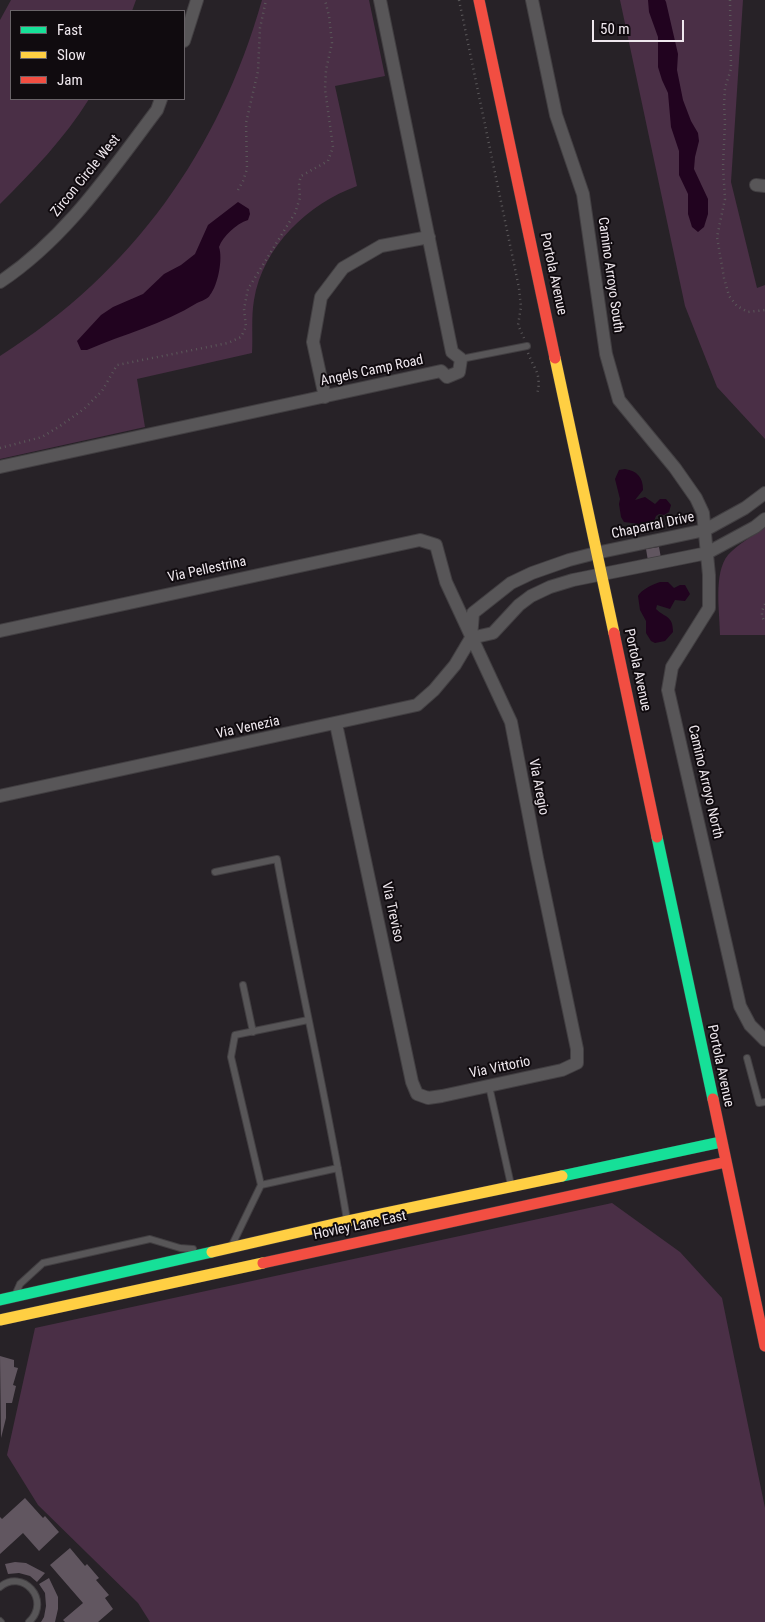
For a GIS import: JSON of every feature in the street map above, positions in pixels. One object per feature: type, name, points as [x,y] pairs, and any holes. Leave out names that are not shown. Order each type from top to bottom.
[{"type":"street","points":[[185,38],[196,0]]},
{"type":"street","points":[[380,0],[452,352],[461,360]]},
{"type":"street","name":"Portola Avenue","points":[[480,0],[765,1346]]},
{"type":"street","name":"Camino Arroyo South","points":[[532,0],[556,114],[583,194],[606,354],[619,400],[675,468],[696,498],[703,513],[705,530]]},
{"type":"street","name":"Zircon Circle West","points":[[0,282],[47,245],[82,209],[157,110],[162,100]]},
{"type":"street","points":[[325,397],[313,342],[320,297],[343,268],[382,246],[429,237]]},
{"type":"street","name":"Angels Camp Road","points":[[0,467],[442,371],[446,377],[460,372],[461,360]]},
{"type":"street","name":"Chaparral Drive","points":[[596,553],[705,530],[745,508],[765,493]]},
{"type":"street","points":[[471,638],[493,633],[519,605],[531,596],[550,587],[573,580],[707,553],[755,527],[765,519]]},
{"type":"street","name":"Camino Arroyo North","points":[[705,530],[709,574],[709,608],[672,667],[668,690],[740,1006],[750,1025],[765,1040]]},
{"type":"street","name":"Via Pellestrina","points":[[0,631],[420,540]]},
{"type":"street","name":"Via Aregio","points":[[420,540],[436,545],[446,582],[511,722],[577,1049],[578,1063]]},
{"type":"street","name":"Via Venezia","points":[[0,796],[417,705],[434,690],[455,664],[471,638],[473,613],[511,583],[532,572],[596,553]]},
{"type":"street","name":"Via Treviso","points":[[336,724],[412,1082],[417,1094],[428,1098]]},
{"type":"street","name":"Via Vittorio","points":[[428,1098],[562,1070],[578,1063]]},
{"type":"street","name":"Hovley Lane East","points":[[0,1300],[347,1221],[721,1142]]},
{"type":"street","name":"Hovley Lane East","points":[[0,1320],[726,1162]]},
{"type":"street","points":[[251,1265],[343,1238],[348,1231],[347,1221]]},
{"type":"lane","points":[[461,360],[527,346]]},
{"type":"lane","points":[[215,872],[277,859],[347,1221]]},
{"type":"lane","points":[[243,984],[253,1032]]},
{"type":"lane","points":[[231,1247],[261,1185],[231,1057],[236,1035],[308,1020]]},
{"type":"lane","points":[[747,1058],[758,1103],[765,1102]]},
{"type":"lane","points":[[489,1086],[511,1187]]},
{"type":"lane","points":[[261,1185],[338,1168]]},
{"type":"lane","points":[[14,1296],[20,1284],[43,1262],[150,1239],[180,1248],[214,1251]]},
{"type":"lane","points":[[0,1587],[10,1582],[18,1582],[32,1588],[36,1594],[38,1609],[35,1616],[29,1622]]},
{"type":"path","points":[[238,190],[247,168],[246,123],[258,71],[260,28],[266,0]]},
{"type":"path","points":[[0,448],[42,437],[84,409],[102,391],[117,365],[228,344],[241,337],[246,327],[244,309],[248,289],[295,213],[300,198],[299,183],[301,176],[328,160],[333,147],[325,89],[326,70],[332,43],[325,0]]},
{"type":"path","points":[[459,0],[519,288],[521,307],[518,325],[540,383],[537,395]]},
{"type":"path","points":[[730,0],[731,69],[725,88],[724,105],[723,166],[725,199],[717,237],[729,296],[737,306],[748,312],[765,310]]},
{"type":"path","points":[[765,604],[762,610],[765,621]]},
{"type":"shaded area","points":[[11,0],[136,0],[132,10],[10,10],[10,100],[88,100],[59,141],[0,204],[0,20]]},
{"type":"shaded area","points":[[262,0],[369,0],[385,76],[335,86],[357,186],[339,194],[305,216],[278,245],[267,262],[259,280],[254,300],[252,353],[137,379],[145,427],[0,459],[0,356],[48,323],[91,286],[130,246],[165,203],[195,157],[222,108],[244,55]]},
{"type":"shaded area","points":[[620,0],[743,0],[731,182],[757,288],[765,285],[765,439],[717,387],[685,306]]},
{"type":"shaded area","points":[[648,0],[665,0],[666,2],[678,54],[677,70],[683,100],[698,133],[699,141],[694,169],[708,199],[708,214],[704,227],[698,232],[692,227],[688,214],[688,194],[679,175],[679,151],[671,127],[668,93],[658,67],[658,37],[649,12]]},
{"type":"shaded area","points":[[238,202],[249,209],[250,214],[248,220],[235,227],[221,243],[219,247],[219,272],[213,291],[206,299],[157,323],[87,350],[81,350],[77,341],[101,315],[113,307],[143,294],[164,274],[181,265],[195,254],[208,225]]},
{"type":"shaded area","points":[[625,469],[636,473],[642,482],[643,490],[635,500],[645,497],[655,504],[660,499],[666,499],[671,505],[669,512],[664,515],[659,514],[654,521],[647,525],[624,522],[621,517],[620,499],[615,479],[619,470]]},
{"type":"shaded area","points":[[765,527],[765,635],[720,635],[719,582],[723,563],[736,548]]},
{"type":"shaded area","points":[[660,582],[668,582],[674,588],[685,585],[690,594],[685,601],[675,600],[670,609],[657,605],[656,609],[672,622],[673,632],[665,641],[655,643],[651,641],[646,633],[646,621],[640,610],[638,596],[648,587]]},
{"type":"shaded area","points":[[612,1203],[680,1252],[722,1298],[765,1508],[765,1622],[150,1622],[138,1603],[38,1505],[7,1455],[35,1328]]},
{"type":"building","points":[[659,547],[661,558],[648,561],[646,549]]},
{"type":"building","points":[[0,1356],[14,1360],[14,1367],[18,1368],[13,1385],[16,1386],[12,1403],[6,1403],[6,1418],[1,1438]]},
{"type":"building","points":[[25,1498],[59,1532],[39,1551],[23,1533],[0,1554],[0,1517],[2,1519]]},
{"type":"building","points":[[70,1548],[85,1566],[87,1564],[99,1578],[96,1580],[109,1595],[105,1598],[113,1609],[98,1622],[65,1622],[63,1620],[83,1603],[50,1565]]},
{"type":"building","points":[[15,1562],[26,1563],[45,1573],[37,1582],[30,1576],[19,1573],[8,1574],[5,1564]]},
{"type":"building","points":[[49,1578],[58,1597],[58,1609],[55,1622],[41,1622],[46,1606],[45,1593],[39,1584]]},
{"type":"traffic: fast","points":[[657,837],[713,1099]]},
{"type":"traffic: fast","points":[[562,1176],[721,1142]]},
{"type":"traffic: fast","points":[[0,1300],[212,1252]]},
{"type":"traffic: slow","points":[[555,358],[614,633]]},
{"type":"traffic: slow","points":[[212,1252],[347,1221],[562,1176]]},
{"type":"traffic: slow","points":[[0,1320],[263,1263]]},
{"type":"traffic: jam","points":[[479,0],[555,358]]},
{"type":"traffic: jam","points":[[614,633],[657,837]]},
{"type":"traffic: jam","points":[[713,1099],[765,1346]]},
{"type":"traffic: jam","points":[[263,1263],[726,1162]]}]
